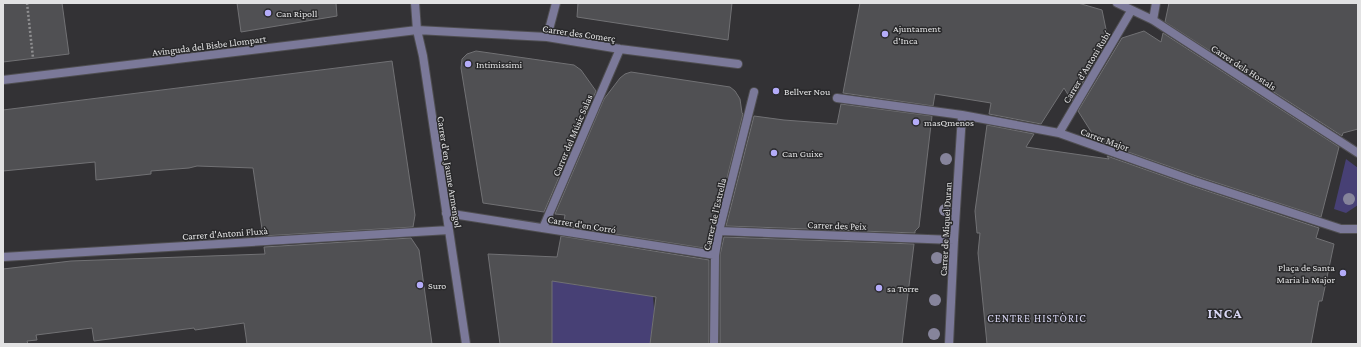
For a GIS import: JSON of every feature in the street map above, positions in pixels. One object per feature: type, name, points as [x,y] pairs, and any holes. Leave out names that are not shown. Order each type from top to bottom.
[{"type":"street","name":"Carrer d'en Jaume Armengol","points":[[415,3],[417,30],[423,56],[466,344]]},
{"type":"street","points":[[547,37],[556,3]]},
{"type":"street","name":"Carrer dels Hostals","points":[[1117,3],[1131,11],[1153,20],[1358,153]]},
{"type":"street","points":[[1153,20],[1156,3]]},
{"type":"street","name":"Carrer d'Antoni Rubí","points":[[1059,133],[1131,11]]},
{"type":"street","name":"Carrer des Comerç","points":[[417,30],[547,37],[620,49],[738,64]]},
{"type":"street","name":"Avinguda del Bisbe Llompart","points":[[3,80],[417,30]]},
{"type":"street","name":"Carrer del Músic Salas","points":[[543,228],[620,49]]},
{"type":"street","name":"Carrer de l'Estrella","points":[[714,344],[715,255],[719,231],[754,92]]},
{"type":"street","name":"Carrer Major","points":[[837,98],[962,115],[1059,133],[1194,181],[1341,229],[1358,229]]},
{"type":"street","name":"Carrer de Miquel Duran","points":[[949,344],[962,115]]},
{"type":"street","name":"Carrer d'en Corró","points":[[446,213],[715,255]]},
{"type":"street","name":"Carrer d'Antoni Fluxà","points":[[3,257],[449,230]]},
{"type":"street","name":"Carrer des Peix","points":[[719,231],[954,240]]},
{"type":"path","points":[[27,3],[33,58]]},
{"type":"shaded area","points":[[1346,159],[1358,168],[1358,205],[1346,213],[1334,209]]},
{"type":"shaded area","points":[[552,280],[576,285],[653,295],[654,311],[650,344],[552,344]]},
{"type":"building","points":[[3,3],[62,3],[69,54],[3,62]]},
{"type":"building","name":"Can Ripoll","points":[[237,3],[336,3],[337,16],[241,32]]},
{"type":"building","points":[[578,3],[732,3],[728,40],[577,17]]},
{"type":"building","points":[[860,3],[1078,3],[1102,10],[1108,39],[1072,101],[1064,88],[1041,124],[989,114],[991,103],[935,94],[933,106],[843,93]]},
{"type":"building","points":[[1169,3],[1358,3],[1358,129],[1343,133],[1342,136],[1165,22]]},
{"type":"building","points":[[1144,31],[1161,42],[1163,33],[1339,147],[1321,217],[1196,176],[1097,141],[1078,111],[1122,38]]},
{"type":"building","points":[[476,51],[574,65],[581,70],[596,91],[544,212],[483,203],[461,68],[462,59],[467,54]]},
{"type":"building","points":[[392,61],[415,215],[413,227],[263,236],[253,168],[197,166],[151,171],[151,174],[96,180],[95,162],[3,171],[3,110]]},
{"type":"building","points":[[631,72],[730,87],[735,91],[740,99],[743,114],[710,249],[563,226],[565,215],[555,214],[604,99],[620,78]]},
{"type":"building","points":[[841,104],[932,116],[919,227],[915,233],[726,226],[754,116],[837,124]]},
{"type":"building","points":[[987,125],[1034,134],[1026,147],[1109,159],[1107,156],[1319,228],[1316,238],[1334,244],[1322,301],[1319,301],[1311,344],[987,344],[978,253],[980,233],[977,233],[975,211]]},
{"type":"building","points":[[561,236],[709,260],[709,344],[650,344],[656,297],[552,281],[552,344],[500,344],[488,254],[557,257]]},
{"type":"building","points":[[724,237],[914,244],[902,344],[720,344],[720,255]]},
{"type":"building","points":[[411,238],[419,250],[432,344],[247,344],[244,323],[94,341],[92,328],[36,335],[37,340],[27,341],[28,344],[3,344],[3,269],[71,261],[265,254],[264,247]]},
{"type":"place","name":"Can Ripoll","points":[[268,13]]},
{"type":"place","name":"Ajuntament d'Inca","points":[[885,34]]},
{"type":"place","name":"Intimissimi","points":[[468,64]]},
{"type":"place","name":"Bellver Nou","points":[[776,91]]},
{"type":"place","name":"masQmenos","points":[[916,122]]},
{"type":"place","name":"Can Guixe","points":[[774,153]]},
{"type":"place","name":"Plaça de Santa Maria la Major","points":[[1343,273]]},
{"type":"place","name":"Suro","points":[[420,285]]},
{"type":"place","name":"sa Torre","points":[[879,288]]},
{"type":"district","name":"INCA","points":[[1225,313]]},
{"type":"district","name":"CENTRE HISTÒRIC","points":[[1037,318]]}]
